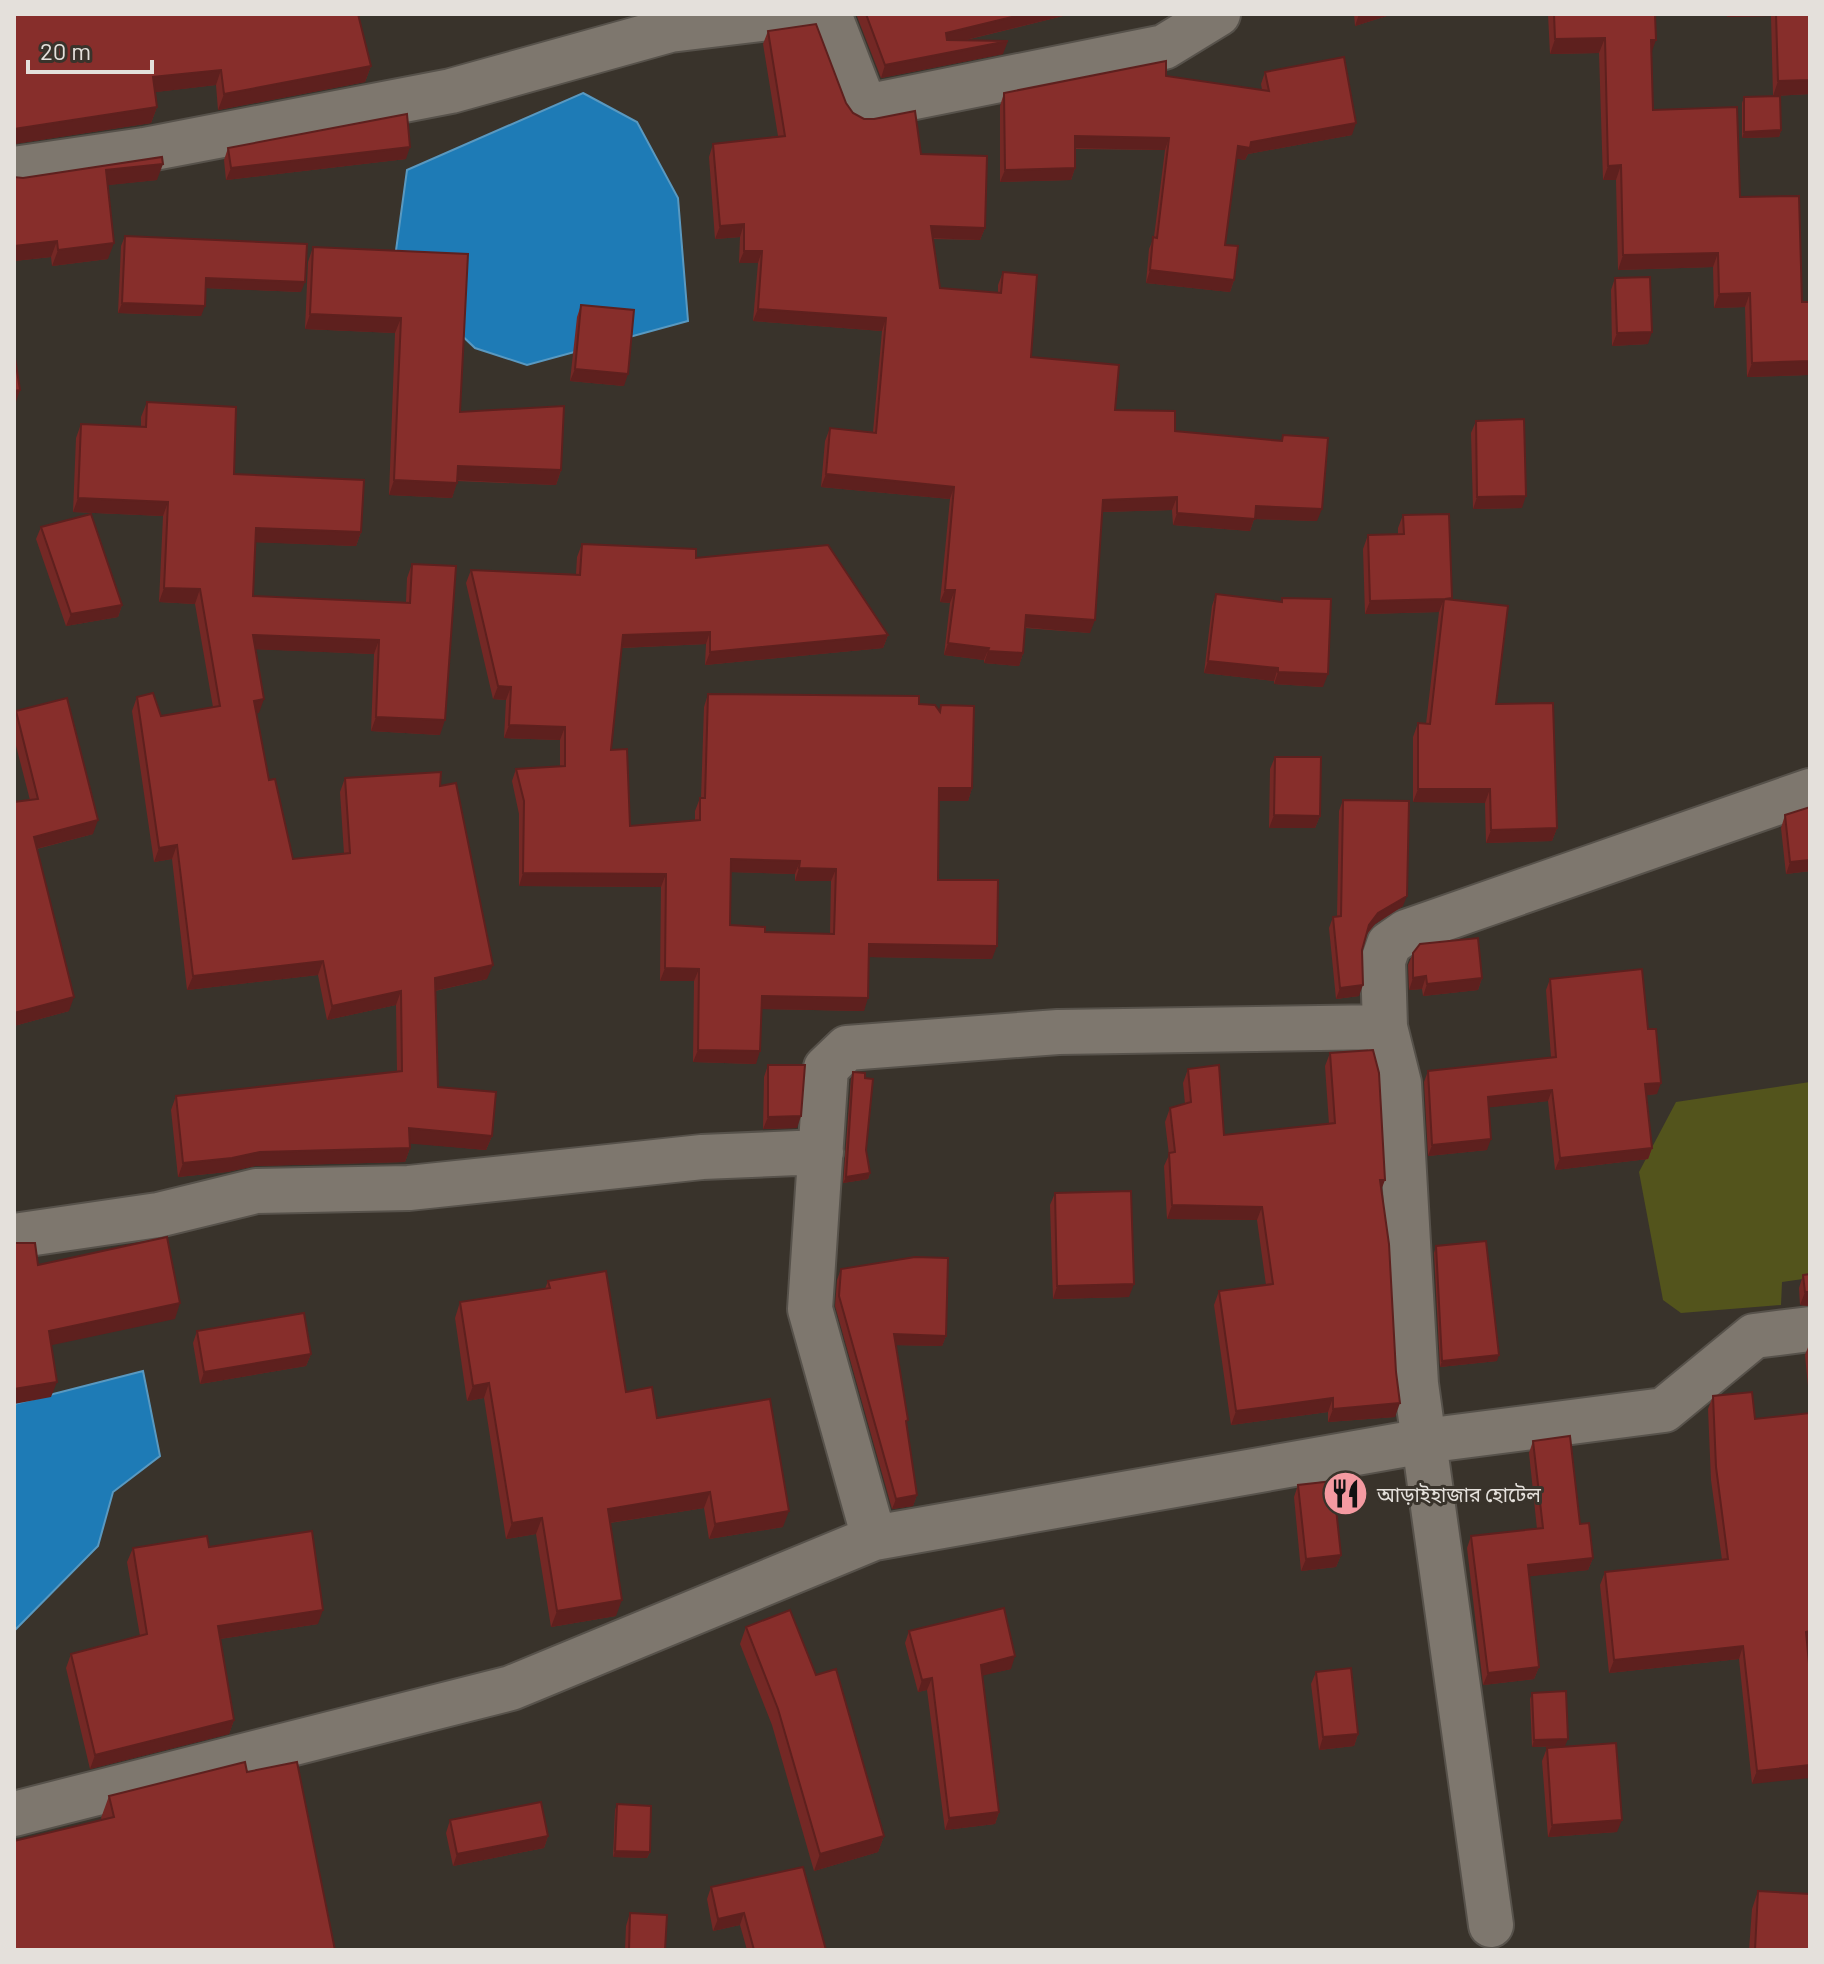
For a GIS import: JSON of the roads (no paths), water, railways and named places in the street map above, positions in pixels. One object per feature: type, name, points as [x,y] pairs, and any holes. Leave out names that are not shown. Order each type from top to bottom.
[{"type":"street","points":[[14,169],[144,150],[451,91],[670,30],[803,14]]},
{"type":"street","points":[[829,14],[865,107],[1164,47],[1218,14]]},
{"type":"street","points":[[1491,1925],[1416,1384],[1399,1083],[1385,1027],[1383,961],[1389,944],[1406,932],[1810,791]]},
{"type":"street","points":[[874,1538],[810,1309],[826,1068],[847,1048],[1058,1032],[1385,1027]]},
{"type":"street","points":[[14,1236],[158,1215],[256,1191],[409,1188],[702,1157],[821,1152]]},
{"type":"street","points":[[14,1814],[511,1688],[874,1538],[1424,1441],[1664,1410],[1754,1336],[1810,1329]]},
{"type":"water","points":[[583,93],[637,122],[678,198],[688,321],[527,365],[475,348],[394,265],[407,170]]},
{"type":"water","points":[[143,1371],[160,1456],[113,1492],[98,1546],[14,1631],[14,1404]]},
{"type":"place","name":"আড়াইহাজার হোটেল","points":[[1346,1494]]}]
